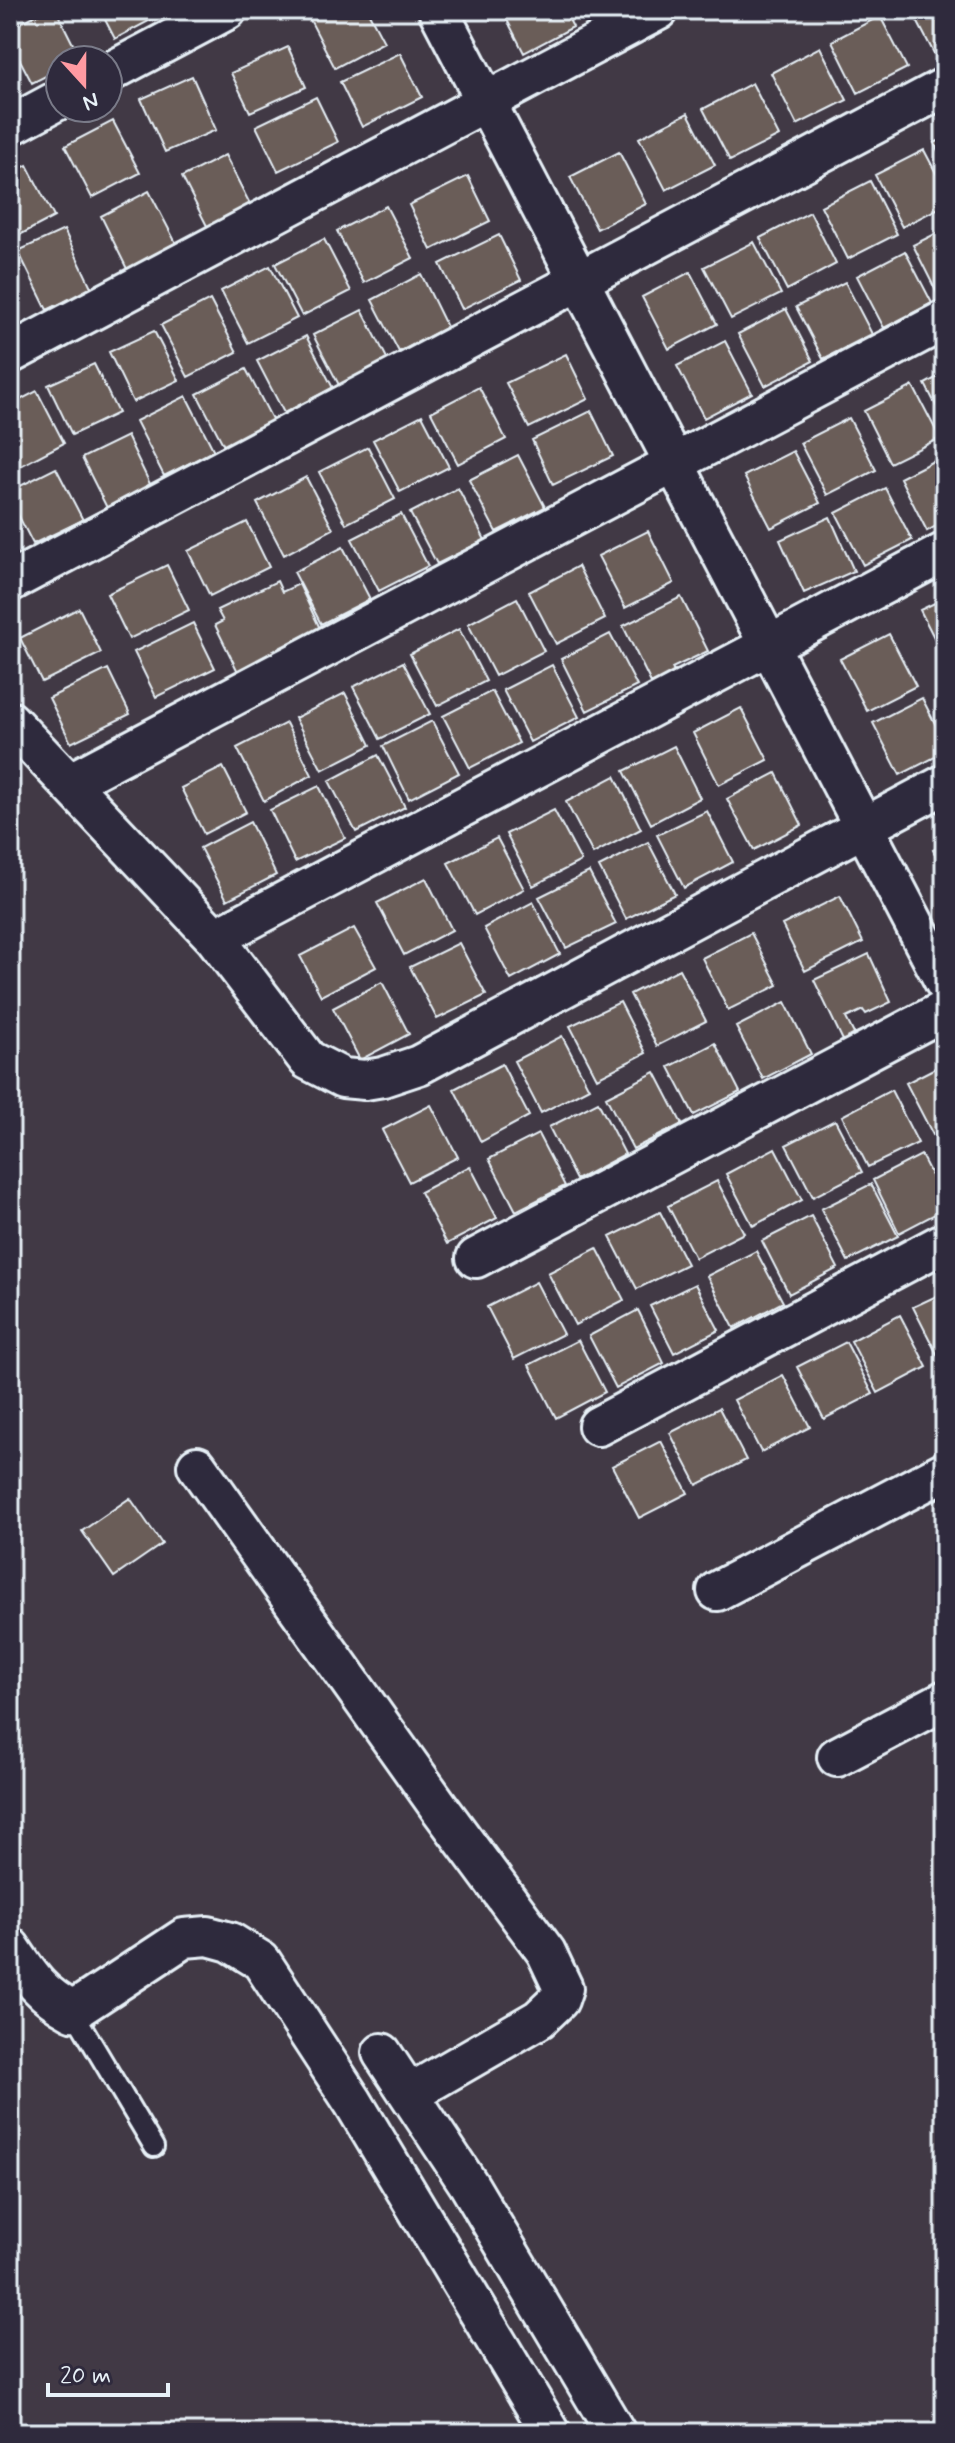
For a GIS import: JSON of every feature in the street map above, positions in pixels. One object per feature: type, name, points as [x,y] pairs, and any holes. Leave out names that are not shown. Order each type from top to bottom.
[{"type":"street","points":[[124,65],[227,10]]},
{"type":"street","points":[[438,10],[945,983]]},
{"type":"street","points":[[10,354],[659,10]]},
{"type":"street","points":[[10,582],[945,87]]},
{"type":"street","points":[[10,126],[44,108]]},
{"type":"street","points":[[69,783],[945,320]]},
{"type":"street","points":[[215,938],[945,552]]},
{"type":"street","points":[[10,721],[215,938],[308,1060],[343,1078],[365,1080],[419,1065],[945,784]]},
{"type":"street","points":[[476,1258],[945,1010]]},
{"type":"street","points":[[598,1426],[945,1242]]},
{"type":"street","points":[[197,1466],[546,1952],[563,1988],[559,2000],[539,2019],[409,2094]]},
{"type":"street","points":[[717,1591],[945,1471]]},
{"type":"street","points":[[837,1757],[945,1700]]},
{"type":"street","points":[[10,1947],[29,1977],[51,2000],[73,2011],[184,1938],[208,1936],[230,1942],[261,1961],[353,2102],[551,2433]]},
{"type":"street","points":[[382,2053],[477,2198],[616,2433]]},
{"type":"lane","points":[[73,2011],[154,2147]]},
{"type":"building","points":[[46,10],[56,10],[73,44],[44,44],[44,77],[32,83],[10,41],[10,28]]},
{"type":"building","points":[[100,10],[162,10],[164,13],[115,39]]},
{"type":"building","points":[[319,10],[367,10],[384,42],[335,68],[308,16]]},
{"type":"building","points":[[502,10],[564,10],[573,27],[524,53]]},
{"type":"building","points":[[945,10],[945,60],[939,63],[912,11]]},
{"type":"building","points":[[880,16],[907,68],[858,93],[832,41]]},
{"type":"building","points":[[288,47],[306,87],[250,112],[231,73]]},
{"type":"building","points":[[820,47],[847,100],[797,125],[771,73]]},
{"type":"building","points":[[400,53],[422,97],[362,127],[340,82]]},
{"type":"building","points":[[192,76],[216,130],[165,152],[141,99]]},
{"type":"building","points":[[752,83],[779,136],[730,161],[703,109]]},
{"type":"building","points":[[316,97],[338,142],[278,171],[256,126]]},
{"type":"building","points":[[688,113],[715,165],[666,190],[639,138]]},
{"type":"building","points":[[107,124],[115,124],[140,173],[92,198],[65,146]]},
{"type":"building","points":[[945,138],[945,164],[934,143]]},
{"type":"building","points":[[924,150],[945,190],[945,205],[902,227],[875,175]]},
{"type":"building","points":[[619,152],[646,204],[597,229],[570,177]]},
{"type":"building","points":[[225,155],[251,206],[208,228],[182,177]]},
{"type":"building","points":[[27,165],[54,217],[10,240],[10,174]]},
{"type":"building","points":[[468,176],[490,221],[431,250],[409,205]]},
{"type":"building","points":[[870,181],[897,234],[848,259],[821,206]]},
{"type":"building","points":[[149,191],[176,243],[127,269],[101,216]]},
{"type":"building","points":[[386,206],[413,258],[364,283],[337,231]]},
{"type":"building","points":[[810,212],[836,264],[787,290],[760,238]]},
{"type":"building","points":[[945,229],[945,294],[939,297],[913,245]]},
{"type":"building","points":[[64,230],[92,289],[47,310],[18,251]]},
{"type":"building","points":[[499,235],[521,280],[462,309],[440,264]]},
{"type":"building","points":[[324,239],[351,291],[302,316],[275,264]]},
{"type":"building","points":[[754,242],[781,294],[731,319],[704,267]]},
{"type":"building","points":[[905,251],[932,303],[884,328],[857,276]]},
{"type":"building","points":[[270,266],[297,318],[248,343],[221,291]]},
{"type":"building","points":[[690,272],[717,324],[669,349],[642,297]]},
{"type":"building","points":[[421,274],[447,327],[399,352],[372,300]]},
{"type":"building","points":[[845,282],[872,334],[823,359],[796,307]]},
{"type":"building","points":[[210,300],[237,352],[188,377],[161,325]]},
{"type":"building","points":[[786,309],[813,361],[765,386],[738,334]]},
{"type":"building","points":[[362,310],[389,362],[340,387],[313,335]]},
{"type":"building","points":[[154,331],[179,380],[133,402],[109,352]]},
{"type":"building","points":[[306,336],[333,388],[284,413],[257,361]]},
{"type":"building","points":[[725,341],[752,393],[704,418],[677,366]]},
{"type":"building","points":[[566,354],[588,399],[529,428],[506,383]]},
{"type":"building","points":[[94,364],[118,413],[72,435],[48,385]]},
{"type":"building","points":[[246,369],[273,421],[224,446],[197,394]]},
{"type":"building","points":[[945,373],[945,423],[925,384]]},
{"type":"building","points":[[913,386],[940,438],[890,463],[864,411]]},
{"type":"building","points":[[479,387],[506,439],[458,464],[431,412]]},
{"type":"building","points":[[37,391],[64,443],[15,469],[10,459],[10,405]]},
{"type":"building","points":[[186,396],[214,451],[164,476],[136,421]]},
{"type":"building","points":[[591,411],[613,456],[553,485],[532,440]]},
{"type":"building","points":[[422,415],[449,467],[400,492],[373,440]]},
{"type":"building","points":[[849,418],[876,470],[827,495],[800,443]]},
{"type":"building","points":[[127,436],[151,486],[107,508],[82,458]]},
{"type":"building","points":[[368,447],[395,499],[346,524],[319,472]]},
{"type":"building","points":[[793,451],[820,503],[771,528],[744,476]]},
{"type":"building","points":[[518,455],[545,507],[496,532],[469,480]]},
{"type":"building","points":[[945,455],[945,521],[927,531],[900,478]]},
{"type":"building","points":[[56,468],[83,520],[33,544],[10,499],[10,491]]},
{"type":"building","points":[[306,477],[333,529],[284,555],[257,503]]},
{"type":"building","points":[[458,488],[485,540],[437,564],[410,513]]},
{"type":"building","points":[[885,488],[912,540],[863,565],[836,513]]},
{"type":"building","points":[[401,514],[428,566],[379,591],[352,539]]},
{"type":"building","points":[[830,517],[854,571],[804,593],[780,540]]},
{"type":"building","points":[[247,522],[269,567],[210,596],[188,551]]},
{"type":"building","points":[[648,531],[674,583],[625,608],[598,556]]},
{"type":"building","points":[[343,547],[370,599],[321,624],[294,572]]},
{"type":"building","points":[[167,565],[189,610],[129,639],[107,594]]},
{"type":"building","points":[[578,566],[605,619],[556,644],[529,592]]},
{"type":"building","points":[[277,581],[282,592],[299,584],[325,639],[242,680],[215,625],[223,621],[217,610]]},
{"type":"building","points":[[681,597],[708,651],[672,668],[678,681],[656,693],[623,626]]},
{"type":"building","points":[[517,598],[544,651],[495,676],[468,624]]},
{"type":"building","points":[[945,598],[945,659],[920,610]]},
{"type":"building","points":[[79,608],[101,653],[42,682],[20,638]]},
{"type":"building","points":[[193,623],[215,668],[156,697],[134,652]]},
{"type":"building","points":[[459,629],[486,681],[437,706],[410,654]]},
{"type":"building","points":[[610,634],[637,686],[587,711],[561,659]]},
{"type":"building","points":[[889,634],[916,686],[867,711],[840,659]]},
{"type":"building","points":[[403,662],[430,714],[380,739],[353,687]]},
{"type":"building","points":[[552,665],[579,717],[530,742],[503,690]]},
{"type":"building","points":[[108,669],[130,714],[71,743],[49,698]]},
{"type":"building","points":[[492,691],[519,743],[470,768],[443,716]]},
{"type":"building","points":[[345,693],[371,745],[322,770],[295,718]]},
{"type":"building","points":[[922,698],[945,743],[945,752],[900,775],[873,723]]},
{"type":"building","points":[[741,708],[768,760],[719,785],[693,733]]},
{"type":"building","points":[[432,721],[459,773],[409,799],[383,746]]},
{"type":"building","points":[[286,723],[312,775],[264,801],[237,748]]},
{"type":"building","points":[[674,746],[700,798],[651,824],[624,771]]},
{"type":"building","points":[[378,755],[405,807],[356,832],[329,781]]},
{"type":"building","points":[[223,767],[246,812],[204,834],[181,788]]},
{"type":"building","points":[[776,773],[802,825],[754,850],[727,799]]},
{"type":"building","points":[[615,776],[641,829],[593,854],[566,802]]},
{"type":"building","points":[[319,786],[345,838],[295,862],[270,810]]},
{"type":"building","points":[[554,810],[581,861],[533,886],[506,834]]},
{"type":"building","points":[[707,811],[733,862],[684,888],[657,835]]},
{"type":"building","points":[[250,822],[276,875],[227,900],[200,848]]},
{"type":"building","points":[[497,838],[524,889],[475,915],[448,863]]},
{"type":"building","points":[[648,842],[675,894],[626,919],[599,867]]},
{"type":"building","points":[[945,844],[945,875],[933,850]]},
{"type":"building","points":[[589,872],[616,924],[566,948],[539,897]]},
{"type":"building","points":[[426,878],[452,930],[404,955],[377,903]]},
{"type":"building","points":[[840,896],[863,942],[805,971],[782,925]]},
{"type":"building","points":[[533,902],[560,954],[511,980],[484,928]]},
{"type":"building","points":[[354,928],[376,967],[321,996],[300,956]]},
{"type":"building","points":[[751,933],[778,985],[728,1010],[702,958]]},
{"type":"building","points":[[459,943],[486,995],[437,1019],[410,967]]},
{"type":"building","points":[[869,954],[891,1002],[866,1014],[863,1010],[846,1018],[854,1034],[875,1024],[880,1034],[847,1049],[814,980]]},
{"type":"building","points":[[679,969],[706,1021],[657,1046],[630,994]]},
{"type":"building","points":[[382,982],[409,1034],[360,1060],[333,1008]]},
{"type":"building","points":[[620,1002],[646,1053],[597,1078],[570,1026]]},
{"type":"building","points":[[785,1002],[811,1054],[763,1079],[736,1027]]},
{"type":"building","points":[[562,1036],[589,1088],[541,1113],[514,1061]]},
{"type":"building","points":[[715,1043],[740,1092],[694,1115],[669,1067]]},
{"type":"building","points":[[945,1063],[945,1129],[933,1135],[906,1083]]},
{"type":"building","points":[[502,1064],[529,1116],[481,1142],[454,1089]]},
{"type":"building","points":[[655,1072],[682,1124],[633,1149],[606,1097]]},
{"type":"building","points":[[891,1090],[918,1143],[868,1167],[842,1116]]},
{"type":"building","points":[[598,1102],[625,1154],[576,1180],[549,1127]]},
{"type":"building","points":[[431,1105],[458,1157],[409,1182],[382,1130]]},
{"type":"building","points":[[835,1120],[862,1172],[813,1197],[786,1145]]},
{"type":"building","points":[[538,1134],[565,1186],[516,1211],[489,1159]]},
{"type":"building","points":[[775,1148],[802,1200],[753,1226],[726,1174]]},
{"type":"building","points":[[921,1155],[945,1201],[945,1209],[899,1233],[873,1180]]},
{"type":"building","points":[[470,1166],[497,1218],[447,1244],[420,1192]]},
{"type":"building","points":[[717,1181],[744,1233],[695,1258],[668,1206]]},
{"type":"building","points":[[871,1184],[898,1236],[848,1261],[821,1209]]},
{"type":"building","points":[[660,1212],[687,1264],[637,1289],[610,1237]]},
{"type":"building","points":[[811,1216],[838,1268],[789,1294],[762,1241]]},
{"type":"building","points":[[597,1248],[624,1300],[575,1325],[548,1273]]},
{"type":"building","points":[[756,1251],[783,1302],[734,1328],[707,1276]]},
{"type":"building","points":[[536,1282],[563,1334],[514,1359],[487,1307]]},
{"type":"building","points":[[695,1284],[719,1330],[674,1353],[650,1306]]},
{"type":"building","points":[[945,1292],[945,1357],[940,1360],[913,1307]]},
{"type":"building","points":[[638,1310],[664,1363],[616,1388],[589,1336]]},
{"type":"building","points":[[900,1315],[927,1367],[878,1393],[851,1341]]},
{"type":"building","points":[[578,1340],[605,1392],[556,1418],[529,1365]]},
{"type":"building","points":[[846,1342],[873,1394],[824,1419],[797,1367]]},
{"type":"building","points":[[783,1375],[810,1427],[761,1452],[734,1400]]},
{"type":"building","points":[[719,1408],[746,1460],[697,1485],[670,1433]]},
{"type":"building","points":[[661,1441],[688,1493],[639,1518],[612,1466]]},
{"type":"building","points":[[130,1498],[162,1544],[114,1577],[82,1531]]}]
